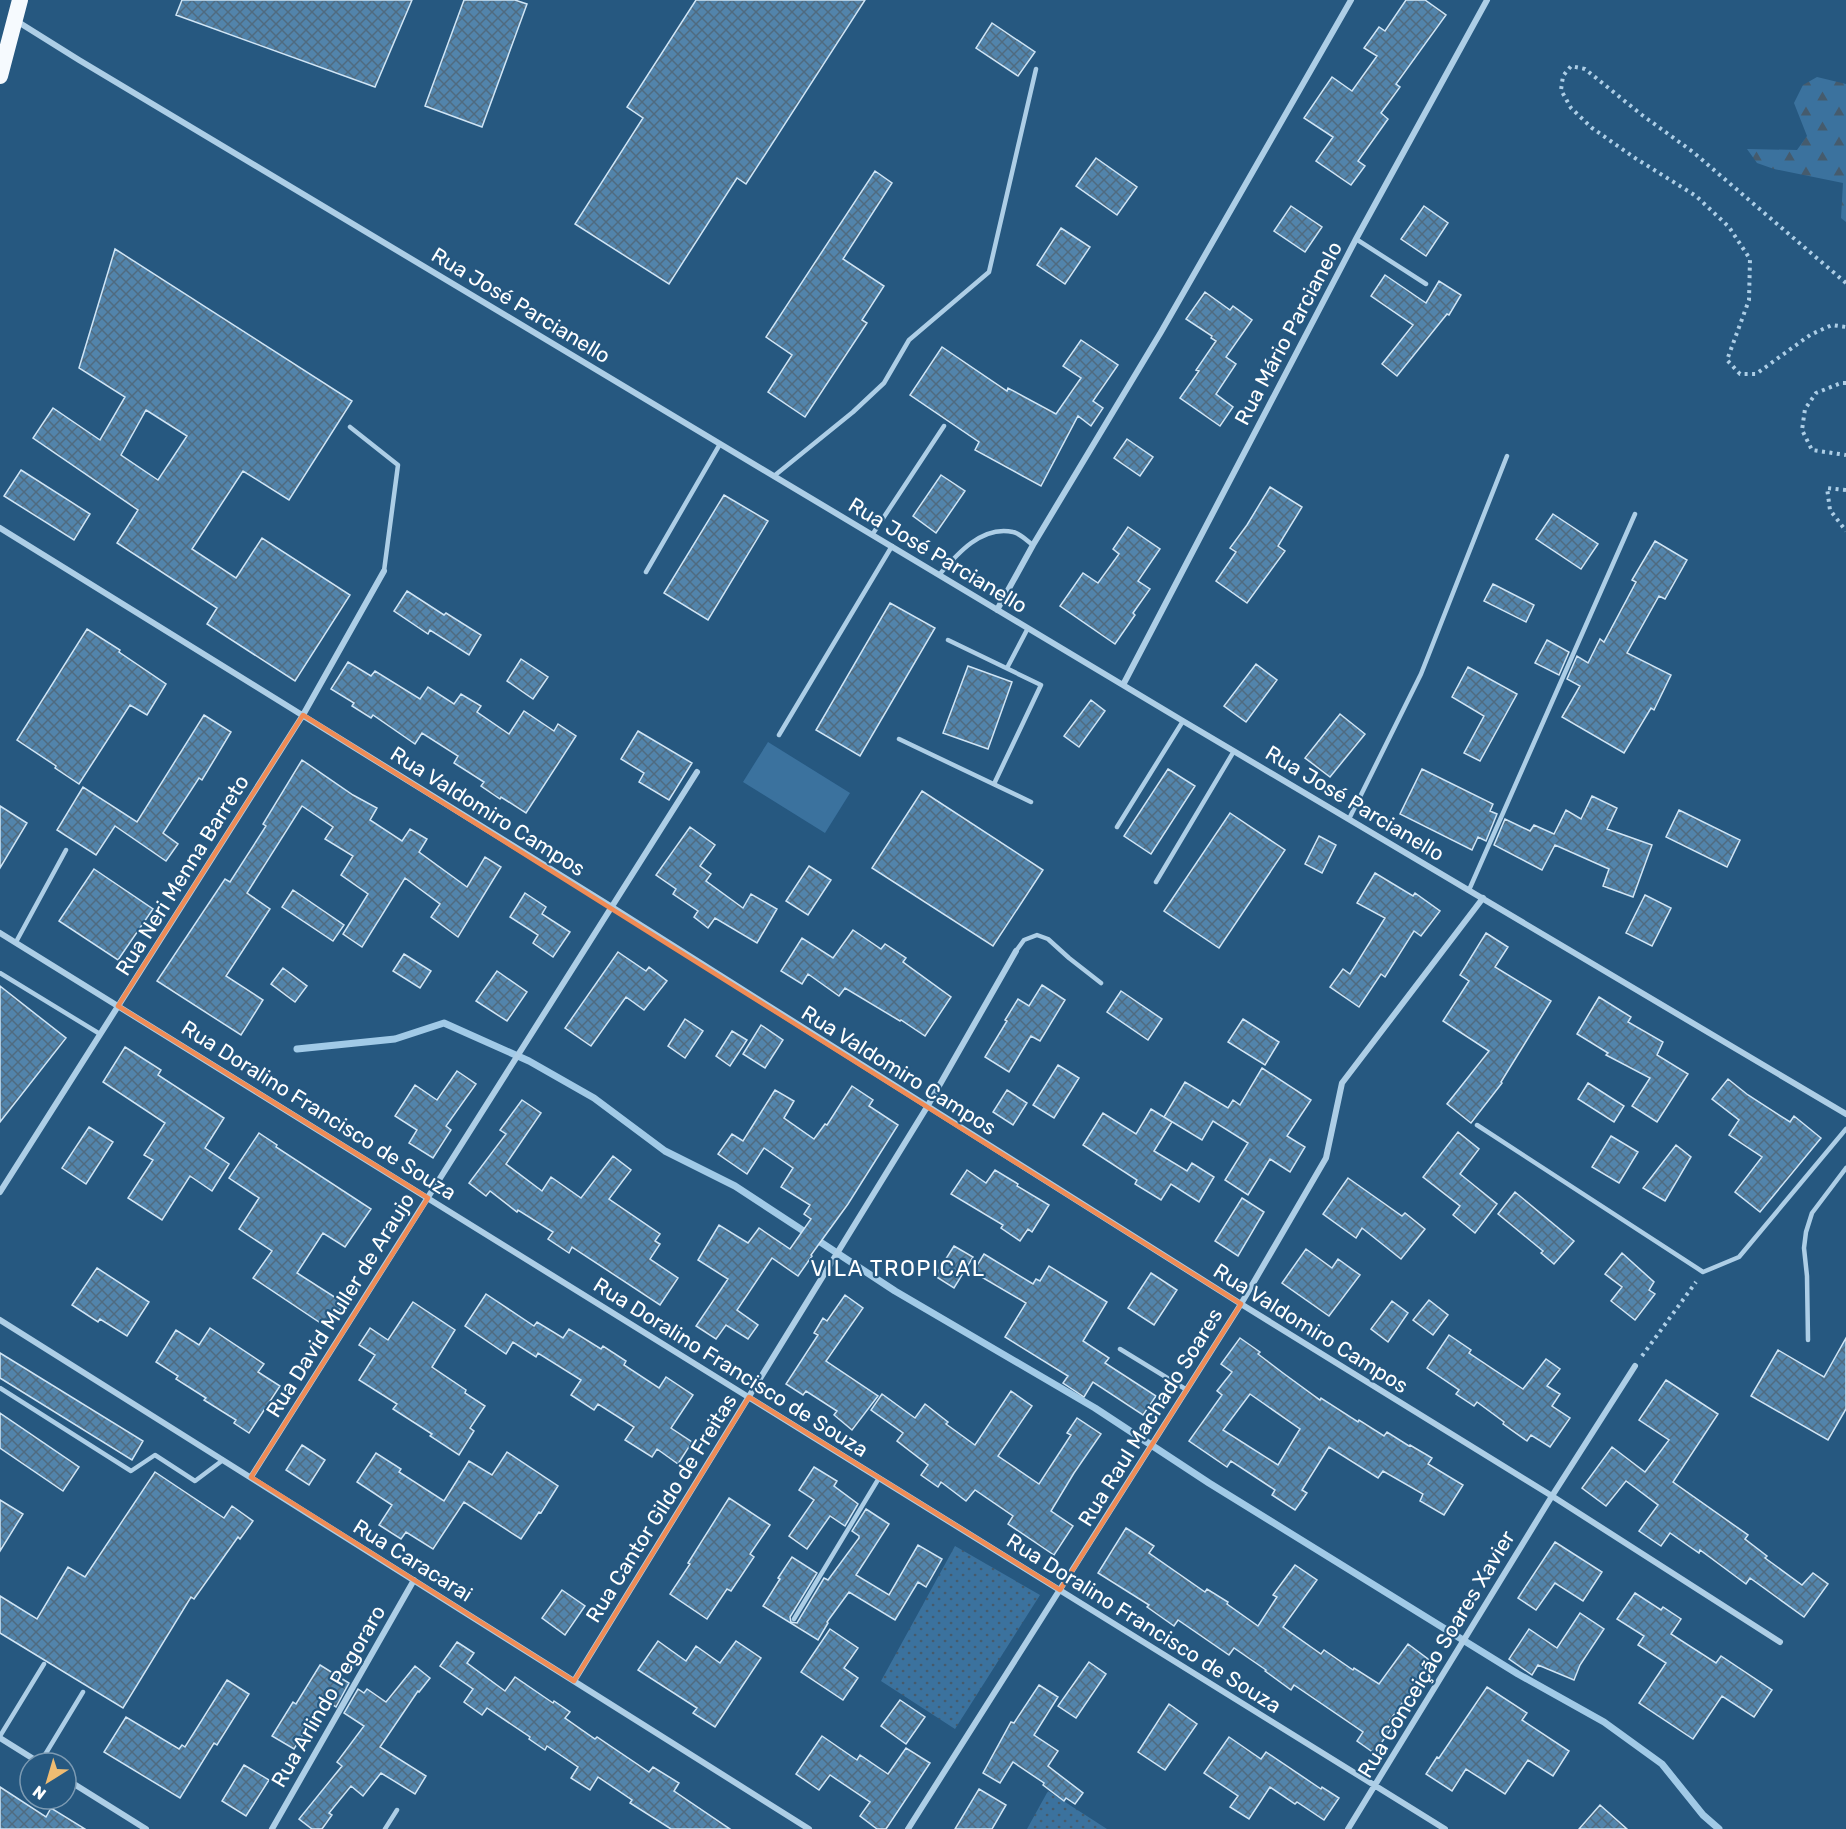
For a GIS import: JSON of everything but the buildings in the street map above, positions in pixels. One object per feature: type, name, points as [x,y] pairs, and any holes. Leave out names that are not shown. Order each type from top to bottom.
[{"type":"highway","points":[[0,76],[20,0]]},
{"type":"street","points":[[997,610],[1033,545],[1161,332],[1351,0]]},
{"type":"street","name":"Rua Mário Parcianelo","points":[[1123,685],[1356,238],[1487,0]]},
{"type":"street","name":"Rua José Parcianello","points":[[15,20],[88,66],[997,610],[1846,1114]]},
{"type":"street","name":"Rua Valdomiro Campos","points":[[0,528],[612,907],[1241,1304],[1552,1496],[1780,1642]]},
{"type":"street","name":"Rua Neri Menna Barreto","points":[[0,1192],[303,715],[384,572]]},
{"type":"street","name":"Rua David Muller de Araujo","points":[[251,1478],[697,772]]},
{"type":"street","name":"Rua Raul Machado Soares","points":[[908,1829],[1241,1304],[1326,1158],[1342,1083],[1483,898]]},
{"type":"street","name":"Rua Doralino Francisco de Souza","points":[[0,933],[1445,1829]]},
{"type":"street","name":"Rua Cantor Gildo de Freitas","points":[[574,1681],[927,1107],[1016,951]]},
{"type":"street","name":"Rua Caracarai","points":[[0,1320],[809,1829]]},
{"type":"street","name":"Rua Conceição Soares Xavier","points":[[1348,1829],[1552,1496],[1635,1366]]},
{"type":"street","name":"Rua Arlindo Pegoraro","points":[[272,1829],[414,1580]]},
{"type":"street","points":[[0,1737],[22,1751]]},
{"type":"street","points":[[78,1786],[146,1829]]},
{"type":"lane","points":[[774,476],[853,412],[884,383],[909,340],[989,272],[1036,69]]},
{"type":"lane","points":[[1356,238],[1426,285]]},
{"type":"lane","points":[[872,535],[944,426]]},
{"type":"lane","points":[[350,427],[398,465],[384,572]]},
{"type":"lane","points":[[646,572],[720,444]]},
{"type":"lane","points":[[1349,819],[1421,674],[1507,456]]},
{"type":"lane","points":[[1469,890],[1635,514]]},
{"type":"lane","points":[[939,575],[958,552],[990,532],[1015,532],[1033,545]]},
{"type":"lane","points":[[779,735],[892,546]]},
{"type":"lane","points":[[1007,668],[1028,628]]},
{"type":"lane","points":[[948,640],[1041,685],[994,784]]},
{"type":"lane","points":[[1117,827],[1183,721]]},
{"type":"lane","points":[[899,739],[1031,802]]},
{"type":"lane","points":[[1156,882],[1234,751]]},
{"type":"lane","points":[[16,942],[66,850]]},
{"type":"lane","points":[[1016,951],[1024,940],[1036,934],[1048,939],[1101,983]]},
{"type":"lane","points":[[0,973],[100,1034]]},
{"type":"lane","points":[[1477,1125],[1703,1272],[1739,1257],[1846,1129]]},
{"type":"lane","points":[[1808,1340],[1804,1248],[1806,1232],[1812,1213],[1846,1168]]},
{"type":"lane","points":[[1120,1349],[1187,1390]]},
{"type":"lane","points":[[0,1388],[131,1471],[155,1455],[195,1481],[223,1460]]},
{"type":"lane","points":[[794,1619],[879,1478]]},
{"type":"lane","points":[[0,1737],[44,1664]]},
{"type":"lane","points":[[47,1751],[83,1692]]},
{"type":"lane","points":[[385,1829],[397,1810]]},
{"type":"path","points":[[1846,283],[1693,152],[1642,116],[1585,69],[1571,66],[1563,76],[1561,90],[1571,108],[1592,128],[1696,196],[1729,227],[1750,259],[1749,300],[1727,360],[1740,374],[1756,374],[1810,335],[1832,325],[1846,327]]},
{"type":"path","points":[[1846,383],[1816,393],[1805,409],[1802,430],[1812,450],[1846,455]]},
{"type":"path","points":[[1846,490],[1827,488],[1830,510],[1846,531]]},
{"type":"path","points":[[1635,1366],[1703,1272]]},
{"type":"highlighted area","points":[[303,715],[1241,1304],[1060,1590],[749,1397],[574,1681],[251,1477],[428,1198],[118,1006]]},
{"type":"green space","points":[[1817,77],[1846,84],[1846,222],[1841,218],[1843,183],[1774,169],[1757,163],[1747,149],[1797,150],[1807,136],[1794,103],[1803,85]]},
{"type":"green space","points":[[768,742],[850,793],[825,833],[743,782]]},
{"type":"green space","points":[[955,1546],[1040,1595],[955,1729],[881,1681]]},
{"type":"green space","points":[[1048,1791],[1107,1829],[1027,1829]]},
{"type":"waterway","points":[[297,1049],[395,1039],[444,1023],[529,1061],[594,1098],[665,1151],[735,1186],[895,1291],[1095,1408],[1209,1483],[1518,1674],[1604,1722],[1662,1764],[1703,1815],[1719,1829]]},
{"type":"district","name":"VILA TROPICAL","points":[[898,1268]]}]
